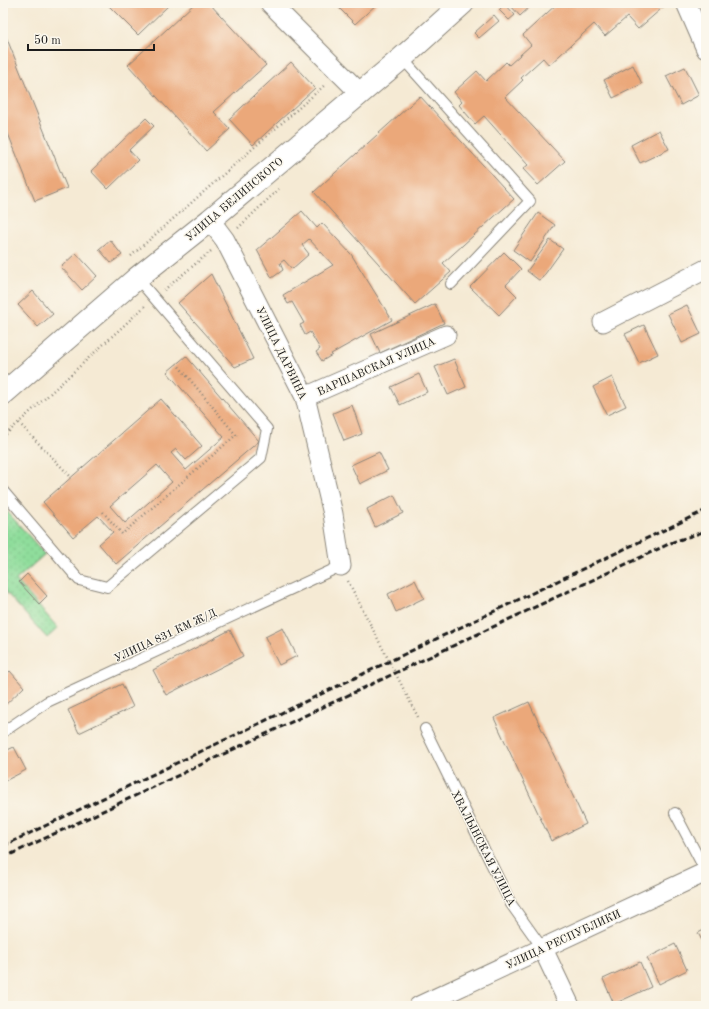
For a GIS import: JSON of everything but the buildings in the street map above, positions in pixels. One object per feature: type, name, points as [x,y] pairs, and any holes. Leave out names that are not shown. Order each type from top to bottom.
[{"type":"street","points":[[270,3],[360,93]]},
{"type":"street","name":"УЛИЦА БЕЛИНСКОГО","points":[[3,394],[137,278],[210,220],[402,58],[463,3]]},
{"type":"street","points":[[686,3],[706,49]]},
{"type":"street","name":"УЛИЦА ДАРВИНА","points":[[210,220],[224,240],[305,397],[333,514],[341,566]]},
{"type":"street","points":[[603,322],[706,269]]},
{"type":"street","name":"ВАРШАВСКАЯ УЛИЦА","points":[[305,397],[446,335]]},
{"type":"street","name":"УЛИЦА РЕСПУБЛИКИ","points":[[420,1006],[706,872]]},
{"type":"street","name":"ХВАЛЫНСКАЯ УЛИЦА","points":[[543,949],[570,1006]]},
{"type":"lane","points":[[402,58],[530,201],[451,284]]},
{"type":"lane","points":[[3,491],[78,580],[107,587],[261,458],[268,428],[137,278]]},
{"type":"lane","name":"УЛИЦА 831 КМ Ж/Д","points":[[3,732],[47,702],[341,566]]},
{"type":"lane","name":"ХВАЛЫНСКАЯ УЛИЦА","points":[[425,730],[511,904],[543,949]]},
{"type":"lane","points":[[675,813],[706,872]]},
{"type":"path","points":[[128,258],[326,84]]},
{"type":"path","points":[[103,512],[122,534],[236,435],[176,364]]},
{"type":"path","points":[[19,423],[71,477]]},
{"type":"path","points":[[341,566],[425,730]]},
{"type":"green space","points":[[3,507],[45,554],[16,580],[58,628],[47,638],[3,589]]},
{"type":"railway","points":[[3,846],[706,510]]},
{"type":"railway","points":[[3,858],[673,542],[706,531]]}]
